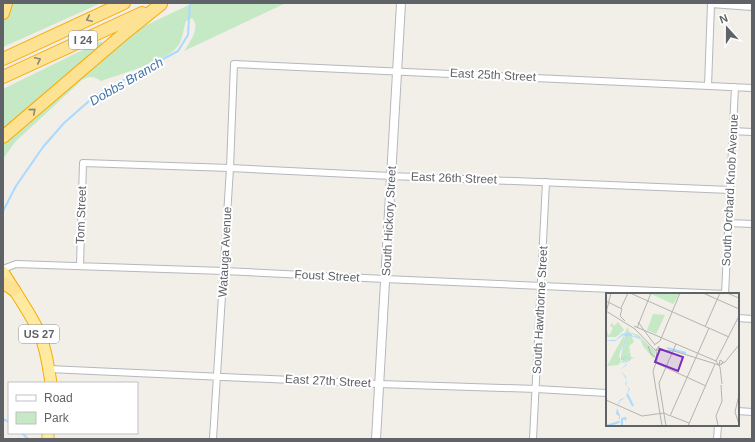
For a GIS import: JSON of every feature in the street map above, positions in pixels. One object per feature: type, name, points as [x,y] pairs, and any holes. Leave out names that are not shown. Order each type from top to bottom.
[{"type":"highway","points":[[3,13],[6,3]]},
{"type":"highway","name":"I 24","points":[[3,59],[124,3]]},
{"type":"highway","points":[[3,137],[126,32],[162,4]]},
{"type":"highway","name":"I 24","points":[[3,77],[162,4]]},
{"type":"highway","name":"US 27","points":[[3,272],[36,326],[43,343],[51,382]]},
{"type":"highway","name":"US 27","points":[[3,282],[14,290]]},
{"type":"street","name":"South Hickory Street","points":[[376,439],[401,3]]},
{"type":"street","points":[[708,86],[712,4],[752,7]]},
{"type":"street","name":"East 25th Street","points":[[234,64],[752,88]]},
{"type":"street","name":"Watauga Avenue","points":[[213,439],[230,168],[234,64]]},
{"type":"street","name":"South Orchard Knob Avenue","points":[[725,293],[735,87]]},
{"type":"street","points":[[733,131],[752,132]]},
{"type":"street","name":"East 26th Street","points":[[83,163],[730,190]]},
{"type":"street","name":"Tom Street","points":[[80,266],[83,163]]},
{"type":"street","name":"South Hawthorne Street","points":[[533,439],[546,182]]},
{"type":"street","points":[[728,223],[752,224]]},
{"type":"street","name":"Foust Street","points":[[3,269],[16,264],[80,266],[224,271],[385,280],[702,293]]},
{"type":"street","points":[[739,318],[752,319]]},
{"type":"street","name":"East 27th Street","points":[[49,369],[606,393]]},
{"type":"street","points":[[739,411],[752,412]]},
{"type":"street","points":[[717,439],[718,426]]},
{"type":"green space","points":[[9,3],[101,3],[3,47],[3,22]]},
{"type":"green space","points":[[193,3],[286,3],[184,51],[195,30],[192,18],[186,21],[181,42],[172,52],[142,67],[101,81],[92,77],[82,80],[15,142],[3,159],[3,142],[136,30]]},
{"type":"green space","points":[[101,41],[104,46],[3,131],[3,89]]},
{"type":"waterway","name":"Dobbs Branch","points":[[3,211],[16,186],[43,147],[64,123],[96,95],[178,51],[188,35],[190,3]]},
{"type":"waterway","points":[[3,419],[8,422]]},
{"type":"waterway","points":[[23,434],[28,439]]}]
